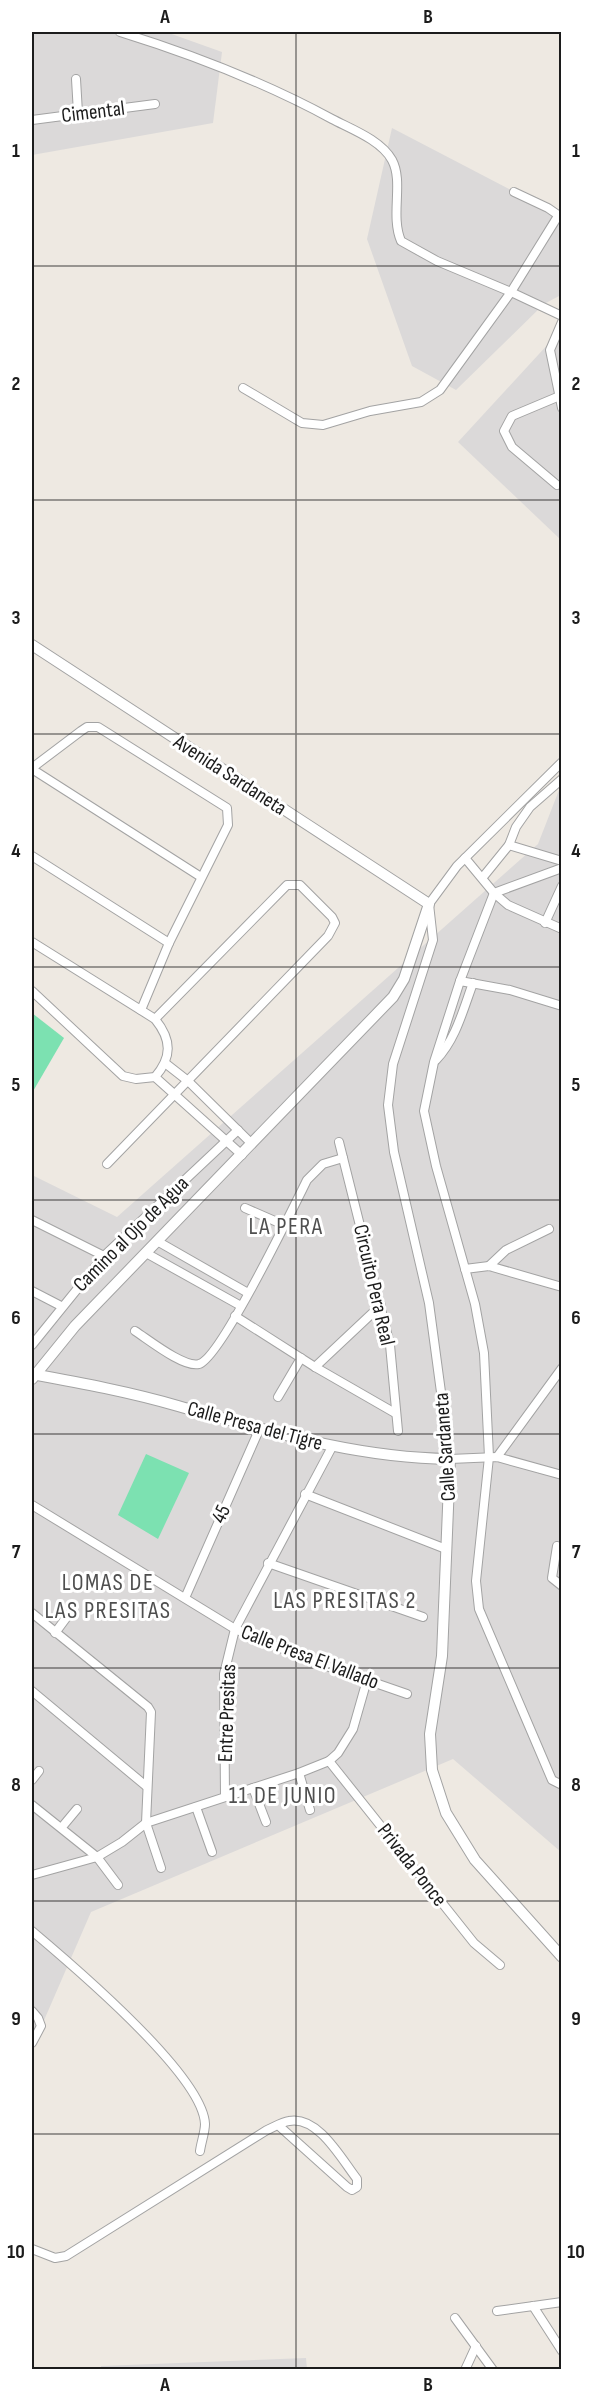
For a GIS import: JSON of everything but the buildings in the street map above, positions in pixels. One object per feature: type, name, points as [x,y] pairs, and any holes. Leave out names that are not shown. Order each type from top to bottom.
[{"type":"street","points":[[120,32],[239,74],[296,99],[361,134],[388,154],[394,162],[395,216],[401,241],[437,261],[511,291],[561,316]]},
{"type":"street","points":[[76,79],[78,113]]},
{"type":"street","name":"Cimental","points":[[32,120],[155,104]]},
{"type":"street","points":[[243,388],[302,423],[323,425],[370,411],[421,402],[440,390],[511,291],[560,217],[548,208],[514,192]]},
{"type":"street","points":[[561,322],[550,350],[561,408]]},
{"type":"street","points":[[559,395],[512,416],[504,431],[512,447],[559,486],[561,475]]},
{"type":"street","name":"Avenida Sardaneta","points":[[32,645],[429,904]]},
{"type":"street","points":[[141,1010],[169,944],[228,825],[227,808],[98,727],[87,727],[32,769],[201,877]]},
{"type":"street","points":[[32,1375],[75,1326],[393,997],[404,979],[429,904],[437,891],[465,858],[560,764]]},
{"type":"street","points":[[483,877],[509,845],[516,827],[530,807],[561,779]]},
{"type":"street","points":[[509,845],[561,861]]},
{"type":"street","points":[[32,856],[169,944]]},
{"type":"street","points":[[465,858],[494,893],[508,905],[561,929]]},
{"type":"street","points":[[561,868],[494,893],[460,981],[434,1062],[424,1112],[436,1166],[465,1269],[484,1353],[489,1457],[476,1581],[479,1609],[552,1780],[561,1785]]},
{"type":"street","points":[[107,1164],[328,936],[334,923],[332,917],[300,885],[287,885],[155,1019]]},
{"type":"street","points":[[545,923],[561,886]]},
{"type":"street","name":"Calle Sardaneta","points":[[429,904],[433,940],[393,1064],[388,1104],[394,1152],[429,1303],[450,1459],[451,1486],[442,1656],[430,1734],[432,1770],[437,1789],[454,1828],[475,1860],[561,1957]]},
{"type":"street","points":[[32,942],[155,1019],[163,1029],[170,1049],[165,1063],[154,1077],[136,1079],[123,1076],[32,991]]},
{"type":"street","points":[[460,981],[510,990],[561,1006]]},
{"type":"street","points":[[434,1062],[446,1050],[454,1035],[473,983]]},
{"type":"street","points":[[165,1063],[188,1081],[252,1144]]},
{"type":"street","points":[[154,1077],[242,1155]]},
{"type":"street","name":"Camino al Ojo de Agua","points":[[32,1345],[61,1306],[104,1256],[238,1130]]},
{"type":"street","name":"Circuito Pera Real","points":[[339,1142],[390,1346],[398,1431]]},
{"type":"street","points":[[135,1332],[191,1365],[207,1361],[241,1306],[314,1170],[323,1164],[343,1158]]},
{"type":"street","points":[[245,1208],[284,1225]]},
{"type":"street","points":[[32,1220],[104,1256]]},
{"type":"street","points":[[489,1266],[506,1250],[549,1229]]},
{"type":"street","points":[[157,1241],[248,1293]]},
{"type":"street","points":[[146,1253],[241,1306]]},
{"type":"street","points":[[465,1269],[489,1266],[561,1287]]},
{"type":"street","points":[[32,1291],[61,1306]]},
{"type":"street","points":[[315,1367],[381,1305]]},
{"type":"street","points":[[235,1316],[315,1367],[395,1413]]},
{"type":"street","points":[[278,1397],[302,1358]]},
{"type":"street","points":[[489,1457],[561,1368]]},
{"type":"street","name":"Calle Presa del Tigre","points":[[32,1375],[139,1395],[259,1430],[332,1447],[385,1456],[450,1459],[489,1457]]},
{"type":"street","name":"45","points":[[185,1598],[259,1430]]},
{"type":"street","name":"Entre Presitas","points":[[225,1797],[224,1674],[235,1629],[268,1563],[332,1447]]},
{"type":"street","points":[[489,1457],[561,1475]]},
{"type":"street","points":[[305,1494],[446,1549]]},
{"type":"street","name":"Calle Presa El Vallado","points":[[32,1505],[235,1629],[258,1640],[406,1694]]},
{"type":"street","points":[[557,1546],[552,1574],[554,1581],[561,1586]]},
{"type":"street","points":[[268,1563],[423,1617]]},
{"type":"street","points":[[55,1633],[72,1610]]},
{"type":"street","points":[[32,1613],[141,1701],[151,1712],[146,1823],[161,1868]]},
{"type":"street","points":[[32,1875],[97,1857],[122,1842],[146,1823],[329,1761],[338,1753],[353,1729],[367,1680]]},
{"type":"street","points":[[32,1691],[146,1786]]},
{"type":"street","name":"Privada Ponce","points":[[329,1761],[474,1943],[500,1965]]},
{"type":"street","points":[[32,1780],[39,1771]]},
{"type":"street","points":[[299,1773],[310,1810]]},
{"type":"street","points":[[253,1788],[266,1822]]},
{"type":"street","points":[[32,1805],[97,1857],[118,1885]]},
{"type":"street","points":[[196,1807],[212,1852]]},
{"type":"street","points":[[62,1827],[77,1809]]},
{"type":"street","points":[[32,1931],[106,1996],[173,2066],[201,2108],[205,2124],[200,2151]]},
{"type":"street","points":[[32,2043],[41,2026],[33,2013]]},
{"type":"street","points":[[32,2249],[55,2258],[66,2256],[278,2125],[289,2121],[301,2121],[314,2127],[357,2179],[357,2187],[352,2190],[347,2187],[278,2125]]},
{"type":"street","points":[[497,2311],[561,2302]]},
{"type":"street","points":[[533,2306],[561,2351]]},
{"type":"street","points":[[455,2318],[490,2368]]},
{"type":"street","points":[[465,2370],[476,2346]]},
{"type":"shaded area","points":[[32,32],[166,32],[222,52],[213,123],[32,155]]},
{"type":"shaded area","points":[[392,128],[561,216],[561,295],[544,304],[456,390],[412,366],[367,239]]},
{"type":"shaded area","points":[[561,330],[561,540],[458,442]]},
{"type":"shaded area","points":[[561,785],[561,1852],[453,1759],[91,1912],[32,2048],[32,1175],[117,1217],[538,844]]},
{"type":"shaded area","points":[[306,2358],[307,2369],[101,2369],[101,2366]]},
{"type":"green space","points":[[32,1013],[64,1038],[32,1093]]},
{"type":"green space","points":[[146,1454],[189,1473],[158,1539],[118,1515]]},
{"type":"district","name":"LA PERA","points":[[286,1226]]},
{"type":"district","name":"LOMAS DE LAS PRESITAS","points":[[108,1596]]},
{"type":"district","name":"LAS PRESITAS 2","points":[[345,1600]]},
{"type":"district","name":"11 DE JUNIO","points":[[283,1795]]}]
